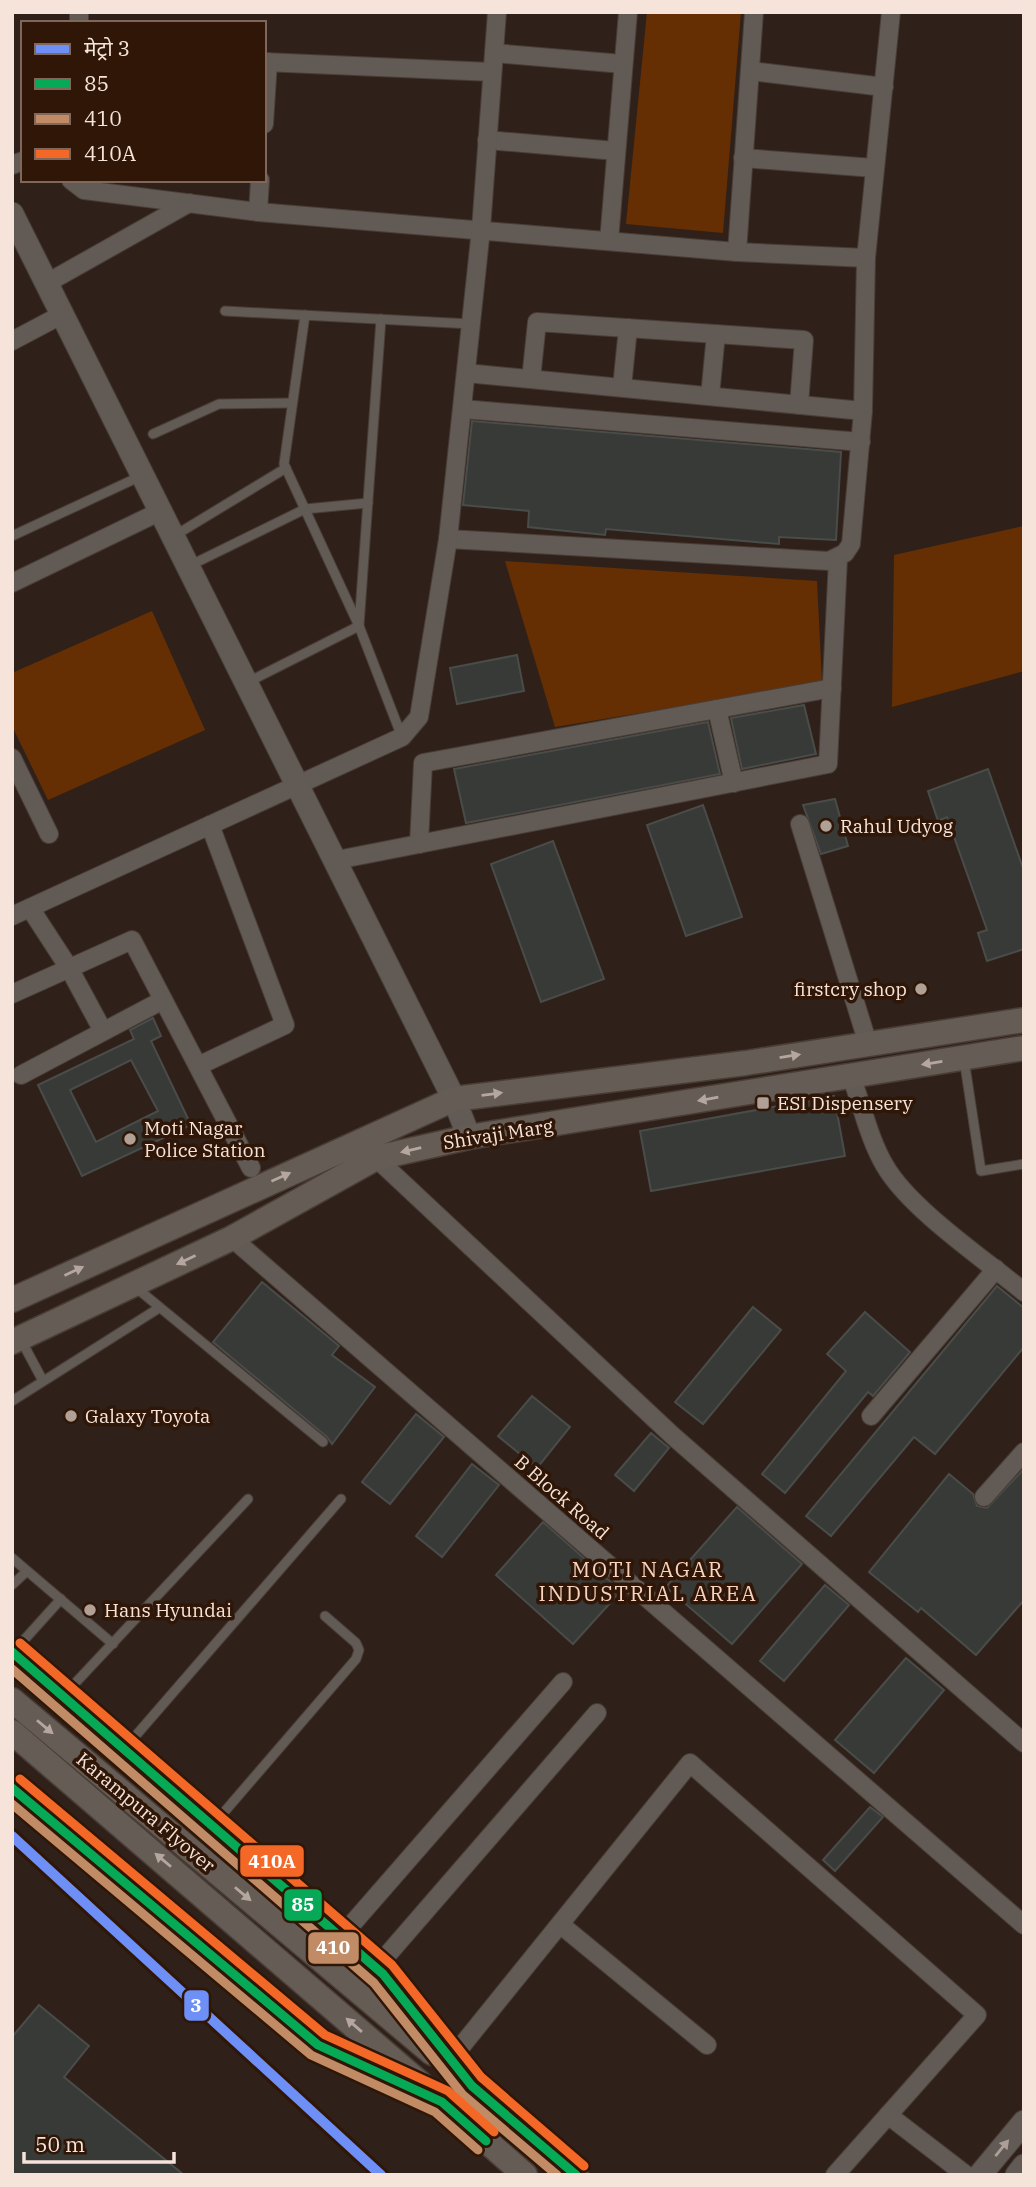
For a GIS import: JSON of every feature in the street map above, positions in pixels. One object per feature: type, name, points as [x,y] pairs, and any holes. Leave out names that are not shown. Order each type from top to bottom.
[{"type":"main road","name":"Shivaji Marg","points":[[12,1300],[454,1098],[746,1063],[1024,1020]]},
{"type":"main road","name":"Shivaji Marg","points":[[16,1340],[232,1238],[376,1158],[469,1137],[1024,1048]]},
{"type":"main road","points":[[12,1653],[338,1939],[376,1968],[472,2086],[576,2175]]},
{"type":"main road","name":"Karampura Flyover","points":[[12,1700],[472,2086]]},
{"type":"main road","name":"Karampura Flyover","points":[[12,1732],[525,2175]]},
{"type":"main road","points":[[12,1788],[318,2045],[442,2102]]},
{"type":"street","points":[[12,916],[402,737],[419,717],[447,540],[466,373],[481,229],[496,12]]},
{"type":"street","points":[[609,241],[628,12]]},
{"type":"street","points":[[737,252],[754,12]]},
{"type":"street","points":[[447,540],[829,561],[838,559],[851,544],[863,411],[866,258],[891,12]]},
{"type":"street","points":[[494,53],[623,64]]},
{"type":"street","points":[[266,62],[492,72]]},
{"type":"street","points":[[750,71],[884,87]]},
{"type":"street","points":[[487,140],[616,151]]},
{"type":"street","points":[[743,158],[874,168]]},
{"type":"street","points":[[74,182],[84,190],[258,212],[737,252],[866,258]]},
{"type":"street","points":[[258,212],[260,182]]},
{"type":"street","points":[[47,283],[189,203]]},
{"type":"street","points":[[12,214],[300,785],[454,1098],[469,1137]]},
{"type":"street","points":[[12,341],[63,314]]},
{"type":"street","points":[[531,379],[537,322],[804,340],[799,405]]},
{"type":"street","points":[[622,387],[628,328]]},
{"type":"street","points":[[710,396],[716,334]]},
{"type":"street","points":[[466,373],[863,411]]},
{"type":"street","points":[[462,409],[861,442]]},
{"type":"street","points":[[12,583],[161,511]]},
{"type":"street","points":[[337,860],[828,764],[838,559]]},
{"type":"street","points":[[419,844],[423,763],[832,688]]},
{"type":"street","points":[[717,709],[734,783]]},
{"type":"street","points":[[13,760],[49,834]]},
{"type":"street","points":[[800,824],[868,1044]]},
{"type":"street","points":[[198,1066],[285,1025],[210,825]]},
{"type":"street","points":[[30,908],[69,968],[103,1031]]},
{"type":"street","points":[[12,994],[132,940],[251,1168]]},
{"type":"street","points":[[20,1075],[163,1000]]},
{"type":"street","points":[[851,1076],[877,1150],[896,1181],[1024,1292]]},
{"type":"street","points":[[376,1158],[673,1436],[1024,1743]]},
{"type":"street","name":"B Block Road","points":[[232,1238],[1024,1925]]},
{"type":"street","points":[[871,1416],[996,1269]]},
{"type":"street","points":[[984,1497],[1024,1452]]},
{"type":"street","points":[[338,1939],[563,1682]]},
{"type":"street","points":[[376,1968],[597,1713]]},
{"type":"street","points":[[451,2059],[690,1763],[977,2015],[835,2175]]},
{"type":"street","points":[[561,1925],[707,2045]]},
{"type":"street","points":[[888,2115],[966,2175]]},
{"type":"street","points":[[980,2175],[1024,2122]]},
{"type":"street","points":[[1017,2175],[1024,2166]]},
{"type":"lane","points":[[225,311],[471,324]]},
{"type":"lane","points":[[305,315],[284,464],[359,626],[402,737]]},
{"type":"lane","points":[[359,626],[381,319]]},
{"type":"lane","points":[[153,434],[219,404],[292,403]]},
{"type":"lane","points":[[174,536],[286,468]]},
{"type":"lane","points":[[12,536],[143,475]]},
{"type":"lane","points":[[189,566],[305,509],[368,503]]},
{"type":"lane","points":[[248,682],[359,626]]},
{"type":"lane","points":[[964,1058],[981,1171],[1024,1164]]},
{"type":"lane","points":[[132,1285],[323,1442]]},
{"type":"lane","points":[[12,1401],[159,1308]]},
{"type":"lane","points":[[16,1340],[43,1381]]},
{"type":"lane","points":[[63,1696],[248,1499]]},
{"type":"lane","points":[[124,1749],[341,1499]]},
{"type":"lane","points":[[12,1558],[113,1644]]},
{"type":"lane","points":[[12,1585],[27,1571]]},
{"type":"lane","points":[[12,1653],[61,1600]]},
{"type":"lane","points":[[212,1826],[356,1659],[359,1650],[356,1643],[325,1616]]},
{"type":"shaded area","points":[[647,12],[741,12],[723,233],[626,224]]},
{"type":"shaded area","points":[[1024,526],[1024,671],[892,707],[894,555]]},
{"type":"shaded area","points":[[505,561],[817,581],[822,683],[555,727]]},
{"type":"shaded area","points":[[152,611],[205,730],[48,800],[12,726],[12,673]]},
{"type":"building","points":[[472,421],[841,452],[836,540],[779,537],[779,544],[606,529],[605,535],[528,527],[529,511],[463,505]]},
{"type":"building","points":[[517,655],[524,691],[457,704],[450,668]]},
{"type":"building","points":[[804,705],[816,754],[742,769],[731,718]]},
{"type":"building","points":[[708,722],[720,774],[466,823],[454,769]]},
{"type":"building","points":[[988,769],[1024,871],[1024,949],[987,961],[978,933],[987,930],[947,817],[938,821],[928,791]]},
{"type":"building","name":"Rahul Udyog","points":[[835,799],[848,846],[821,854],[803,805]]},
{"type":"building","points":[[703,805],[742,917],[686,936],[647,825]]},
{"type":"building","points":[[553,841],[604,979],[541,1002],[491,864]]},
{"type":"building","points":[[153,1018],[161,1036],[151,1041],[191,1125],[82,1176],[38,1085],[134,1039],[130,1030]],"holes":[[[131,1060],[158,1111],[96,1142],[70,1090]]]},
{"type":"building","points":[[834,1096],[845,1156],[651,1191],[640,1131]]},
{"type":"building","points":[[262,1282],[339,1346],[332,1355],[375,1387],[332,1444],[213,1342]]},
{"type":"building","points":[[997,1286],[1024,1308],[1024,1347],[935,1454],[914,1437],[831,1536],[806,1516]]},
{"type":"building","points":[[753,1307],[781,1330],[703,1424],[675,1402]]},
{"type":"building","points":[[865,1312],[910,1352],[873,1396],[868,1392],[785,1493],[762,1474],[846,1371],[827,1354]]},
{"type":"building","points":[[532,1396],[570,1427],[537,1468],[498,1436]]},
{"type":"building","points":[[416,1414],[444,1437],[390,1504],[362,1482]]},
{"type":"building","points":[[651,1433],[669,1448],[634,1491],[615,1475]]},
{"type":"building","points":[[472,1464],[499,1485],[442,1557],[416,1536]]},
{"type":"building","points":[[1024,1469],[1024,1600],[976,1655],[921,1608],[918,1612],[869,1572],[949,1474],[973,1494],[977,1506],[987,1508]]},
{"type":"building","points":[[737,1507],[802,1564],[732,1644],[666,1587]]},
{"type":"building","points":[[543,1522],[621,1591],[573,1644],[496,1575]]},
{"type":"building","points":[[825,1585],[849,1605],[784,1681],[760,1661]]},
{"type":"building","points":[[906,1658],[944,1690],[874,1773],[835,1740]]},
{"type":"building","points":[[870,1807],[883,1817],[835,1871],[823,1860]]},
{"type":"building","points":[[39,2005],[89,2046],[64,2077],[184,2175],[12,2175],[12,2037]]},
{"type":"metro line","name":"3","points":[[12,1836],[381,2175]]},
{"type":"transit line","name":"410A","points":[[20,1643],[392,1965],[481,2077],[584,2166]]},
{"type":"transit line","name":"85","points":[[12,1652],[383,1974],[472,2086],[576,2175]]},
{"type":"transit line","name":"410","points":[[12,1669],[374,1983],[463,2095],[557,2175]]},
{"type":"transit line","name":"410A","points":[[20,1779],[325,2035],[448,2091],[494,2132]]},
{"type":"transit line","name":"85","points":[[12,1788],[318,2045],[442,2102],[486,2141]]},
{"type":"transit line","name":"410","points":[[12,1804],[311,2055],[435,2112],[478,2150]]},
{"type":"place","name":"Rahul Udyog","points":[[826,826]]},
{"type":"place","name":"firstcry shop","points":[[921,989]]},
{"type":"place","name":"ESI Dispensery","points":[[763,1103]]},
{"type":"place","name":"Moti Nagar Police Station","points":[[130,1139]]},
{"type":"place","name":"Galaxy Toyota","points":[[71,1416]]},
{"type":"place","name":"Hans Hyundai","points":[[90,1610]]},
{"type":"district","name":"MOTI NAGAR INDUSTRIAL AREA","points":[[648,1582]]}]
